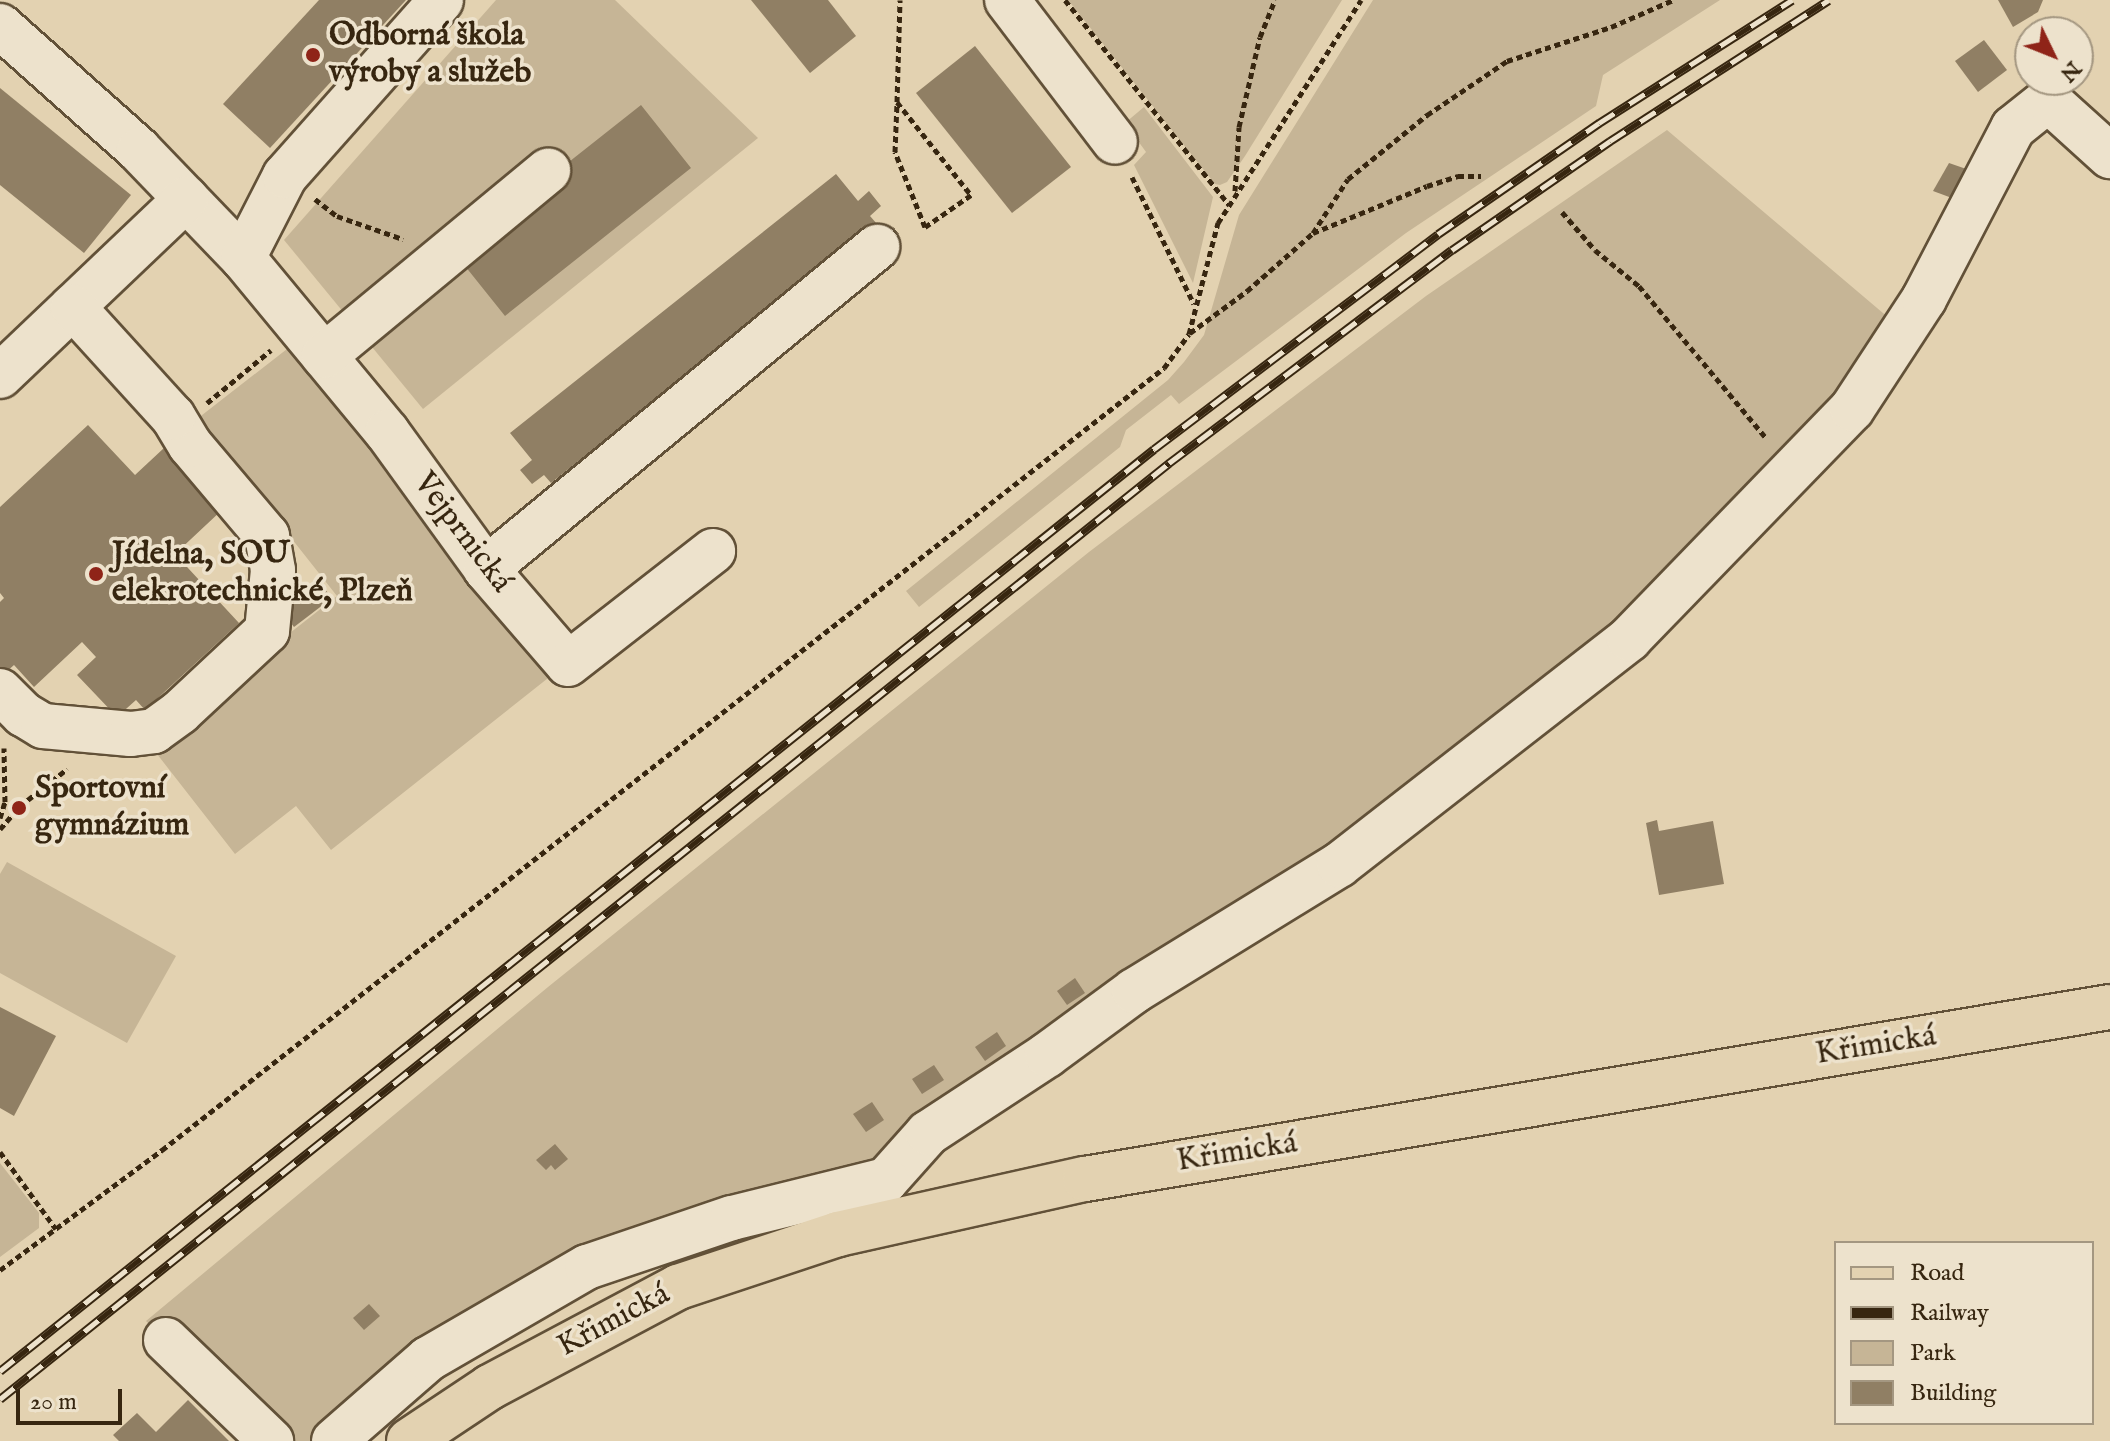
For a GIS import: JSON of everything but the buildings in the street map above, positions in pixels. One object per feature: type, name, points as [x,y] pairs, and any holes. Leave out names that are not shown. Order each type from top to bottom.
[{"type":"main road","name":"Křimická","points":[[409,1441],[490,1387],[678,1287],[838,1234],[1085,1179],[2110,1007]]},
{"type":"street","points":[[243,258],[285,176],[441,0]]},
{"type":"street","points":[[1007,0],[1115,142]]},
{"type":"street","name":"Vejprnická","points":[[0,26],[139,150],[243,258],[387,432],[486,569],[568,664],[713,551]]},
{"type":"street","points":[[838,1234],[928,1133],[1047,1055],[1134,991],[1339,865],[1454,779],[1629,639],[1852,409],[1924,299],[2013,128],[2048,100],[2110,156]]},
{"type":"street","points":[[312,341],[446,253],[548,171]]},
{"type":"street","points":[[0,376],[186,199]]},
{"type":"street","points":[[486,569],[877,247]]},
{"type":"street","points":[[0,691],[23,714],[43,726],[131,734],[154,731],[180,712],[267,631],[273,570],[267,536],[190,445],[179,426],[73,307]]},
{"type":"street","points":[[334,1441],[428,1359],[587,1267],[732,1218],[886,1180]]},
{"type":"street","points":[[183,1362],[271,1441]]},
{"type":"path","points":[[897,102],[971,195],[925,227],[895,152],[900,0]]},
{"type":"path","points":[[1065,0],[1229,205]]},
{"type":"path","points":[[1235,196],[1239,127],[1260,37],[1275,0]]},
{"type":"path","points":[[1189,334],[1218,223],[1361,0]]},
{"type":"path","points":[[0,1270],[1164,368],[1189,334],[1247,291],[1313,233],[1348,179],[1427,115],[1507,61],[1611,27],[1673,0]]},
{"type":"path","points":[[1115,142],[1195,305]]},
{"type":"path","points":[[285,176],[337,216],[446,253]]},
{"type":"path","points":[[1313,233],[1427,186],[1458,176],[1481,176]]},
{"type":"path","points":[[1562,212],[1595,250],[1639,286],[1793,470]]},
{"type":"path","points":[[179,426],[312,341]]},
{"type":"path","points":[[0,733],[6,764],[5,802],[0,818]]},
{"type":"path","points":[[0,829],[29,798],[69,768]]},
{"type":"path","points":[[0,1152],[56,1229]]},
{"type":"green space","points":[[496,0],[615,0],[758,138],[423,409],[284,240]]},
{"type":"green space","points":[[1068,0],[1342,0],[1245,156],[1227,182],[1220,185],[1215,184]]},
{"type":"green space","points":[[1373,0],[1720,0],[1603,75],[1596,106],[1406,233],[1179,404],[1171,395],[1126,430],[1120,447],[919,607],[906,591],[1168,380],[1184,362],[1204,335],[1239,215]]},
{"type":"green space","points":[[1144,107],[1213,197],[1193,283],[1134,165],[1146,152],[1125,123]]},
{"type":"green space","points":[[1667,130],[1903,330],[1629,639],[886,1180],[587,1267],[334,1441],[271,1441],[146,1321],[548,987],[1089,552],[1426,296]]},
{"type":"green space","points":[[296,342],[557,671],[331,850],[296,806],[235,854],[157,754],[217,706],[210,696],[337,596],[197,419]]},
{"type":"green space","points":[[7,862],[176,956],[127,1043],[0,973],[0,874]]},
{"type":"green space","points":[[0,1163],[39,1213],[39,1228],[0,1257]]},
{"type":"railway","points":[[0,1371],[1154,449],[1438,234],[1599,123],[1792,0]]},
{"type":"railway","points":[[0,1399],[1169,463],[1452,250],[1610,141],[1829,0]]},
{"type":"place","name":"Odborná škola výroby a služeb","points":[[313,55]]},
{"type":"place","name":"Jídelna, SOU elekrotechnické, Plzeň","points":[[96,574]]},
{"type":"place","name":"Sportovní gymnázium","points":[[19,808]]}]
